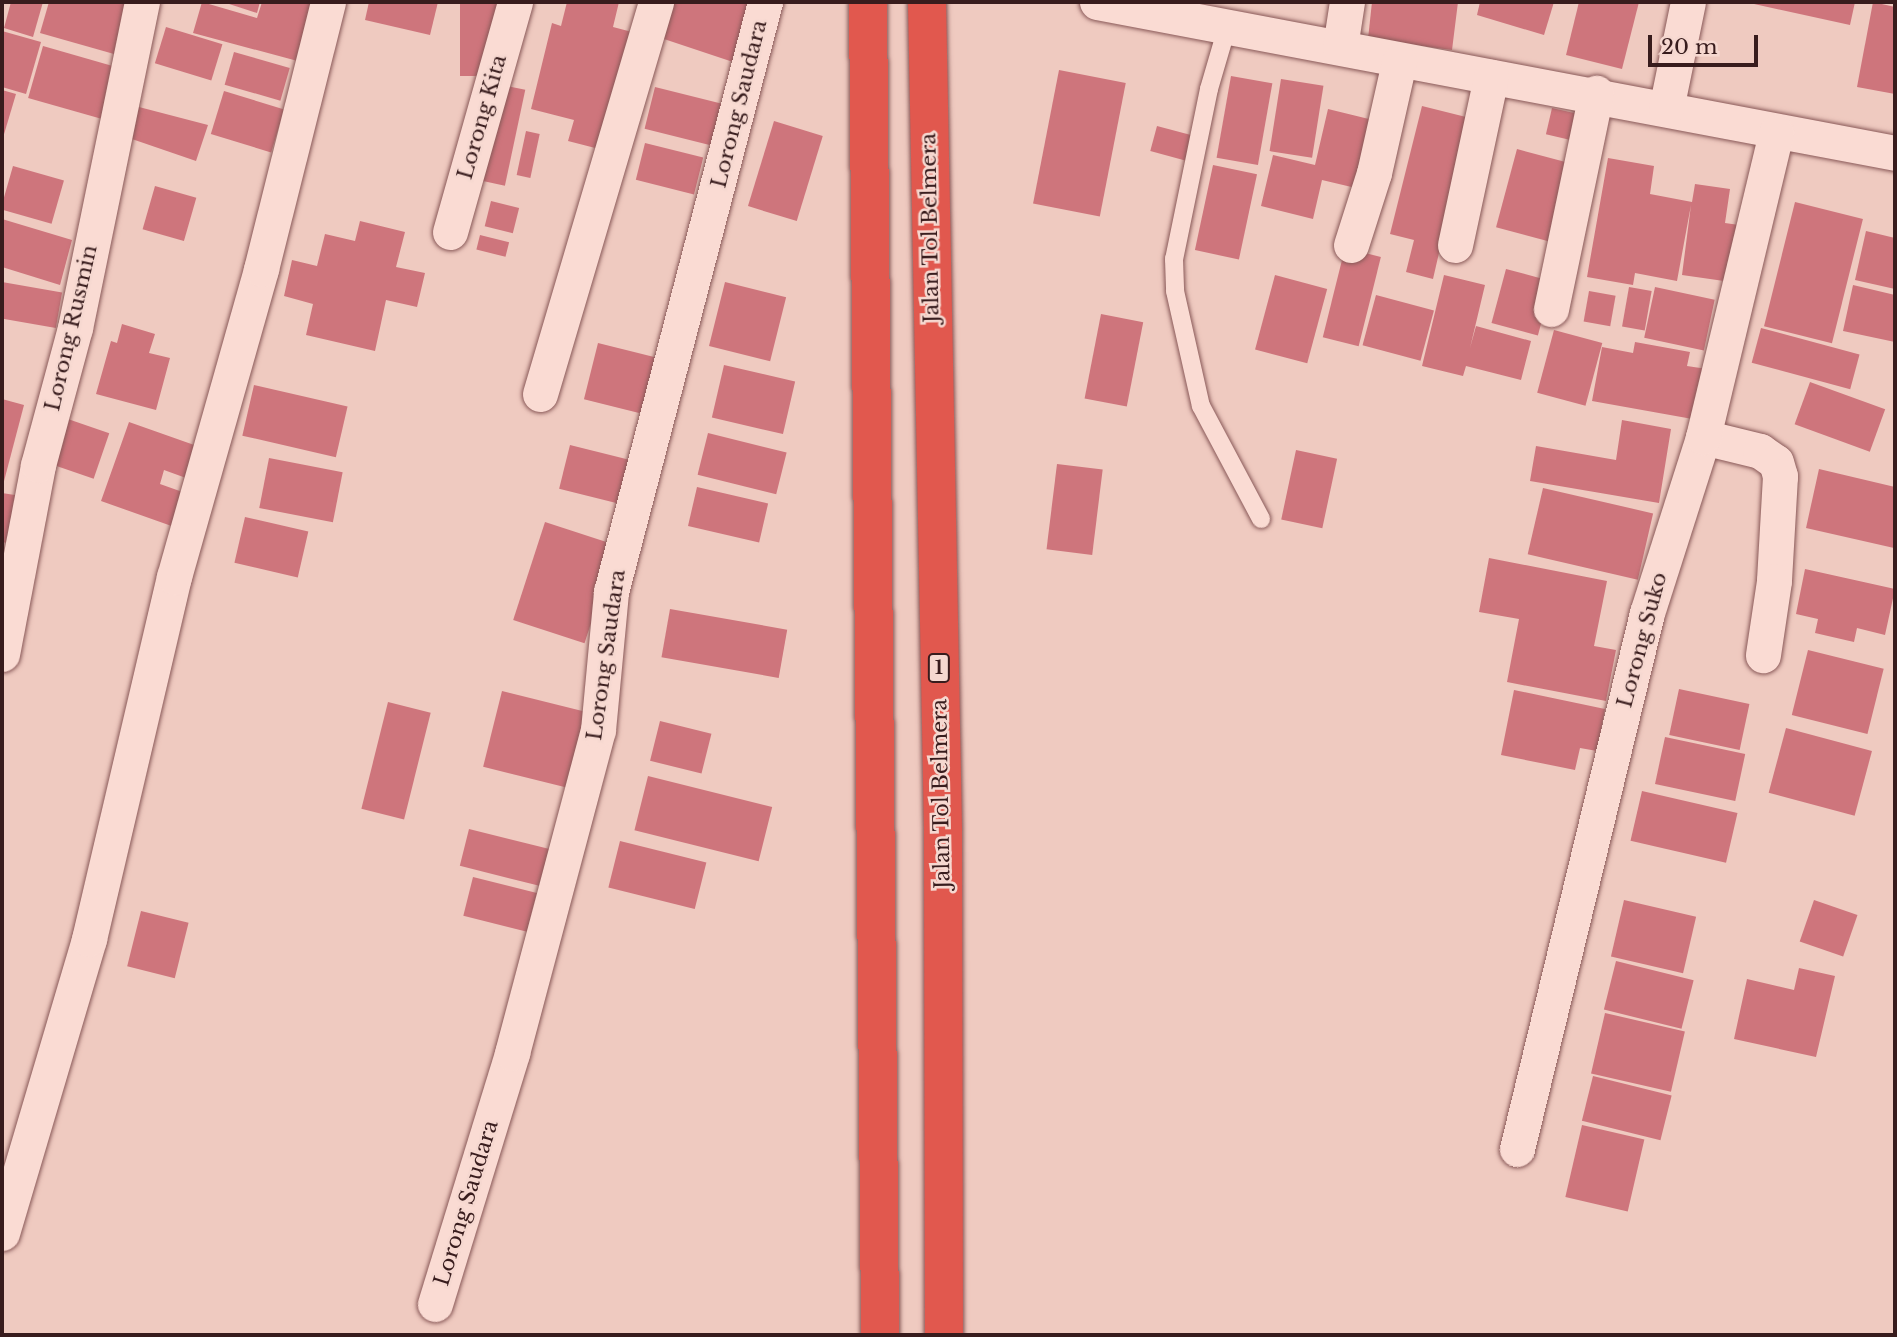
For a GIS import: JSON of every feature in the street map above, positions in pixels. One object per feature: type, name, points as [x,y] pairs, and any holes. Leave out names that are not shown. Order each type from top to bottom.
[{"type":"highway","points":[[868,2],[880,1335]]},
{"type":"highway","name":"Jalan Tol Belmera","points":[[927,2],[943,831],[944,1335]]},
{"type":"street","name":"Lorong Rusmin","points":[[2,654],[38,466],[75,328],[142,2]]},
{"type":"street","points":[[2,1233],[89,939],[174,577],[261,269],[328,2]]},
{"type":"street","name":"Lorong Kita","points":[[450,232],[515,2]]},
{"type":"street","points":[[540,394],[656,2]]},
{"type":"street","name":"Lorong Saudara","points":[[435,1304],[512,1053],[598,730],[611,592],[765,2]]},
{"type":"street","points":[[1097,2],[1228,24],[1399,62],[1596,93],[1776,134],[1895,153]]},
{"type":"street","points":[[1340,47],[1347,2]]},
{"type":"street","points":[[1666,109],[1688,2]]},
{"type":"street","points":[[1350,245],[1374,173],[1399,62]]},
{"type":"street","points":[[1455,245],[1492,77]]},
{"type":"street","points":[[1550,309],[1596,93]]},
{"type":"street","name":"Lorong Suko","points":[[1517,1149],[1647,613],[1703,438],[1776,134]]},
{"type":"street","points":[[1703,438],[1760,451],[1776,462],[1780,476],[1774,581],[1763,655]]},
{"type":"lane","points":[[1228,24],[1209,89],[1174,259],[1175,291],[1201,406],[1261,519]]},
{"type":"building","points":[[11,2],[43,2],[33,37],[4,28]]},
{"type":"building","points":[[49,2],[116,2],[135,7],[121,56],[40,33]]},
{"type":"building","points":[[202,2],[257,18],[262,2],[323,2],[305,63],[193,33]]},
{"type":"building","points":[[223,2],[260,2],[257,13]]},
{"type":"building","points":[[369,2],[438,2],[430,35],[365,20]]},
{"type":"building","points":[[460,2],[504,2],[504,76],[460,76]]},
{"type":"building","points":[[567,2],[619,2],[613,27],[632,32],[603,150],[568,141],[574,120],[531,109],[552,23],[561,26]]},
{"type":"building","points":[[663,2],[752,2],[733,62],[652,35]]},
{"type":"building","points":[[1372,2],[1458,2],[1452,50],[1368,39]]},
{"type":"building","points":[[1480,2],[1554,2],[1544,35],[1477,15]]},
{"type":"building","points":[[1579,2],[1639,2],[1622,69],[1566,55]]},
{"type":"building","points":[[1745,2],[1855,2],[1850,25]]},
{"type":"building","points":[[1873,2],[1895,7],[1895,94],[1857,87]]},
{"type":"building","points":[[166,27],[222,44],[211,81],[155,63]]},
{"type":"building","points":[[2,31],[41,42],[26,94],[2,87]]},
{"type":"building","points":[[43,46],[116,67],[101,119],[28,98]]},
{"type":"building","points":[[234,52],[290,68],[280,101],[225,85]]},
{"type":"building","points":[[1059,70],[1126,83],[1100,216],[1033,204]]},
{"type":"building","points":[[1231,76],[1272,83],[1258,165],[1217,158]]},
{"type":"building","points":[[1281,79],[1323,86],[1312,158],[1270,151]]},
{"type":"building","points":[[493,83],[525,90],[505,186],[473,179]]},
{"type":"building","points":[[655,87],[721,103],[711,145],[645,129]]},
{"type":"building","points":[[2,90],[16,94],[2,141]]},
{"type":"building","points":[[224,91],[284,109],[271,152],[211,134]]},
{"type":"building","points":[[1422,106],[1470,118],[1433,279],[1406,272],[1414,240],[1390,234]]},
{"type":"building","points":[[139,107],[208,125],[196,161],[129,138]]},
{"type":"building","points":[[1552,108],[1586,116],[1580,142],[1546,134]]},
{"type":"building","points":[[1328,109],[1377,121],[1360,189],[1322,180],[1313,219],[1261,206],[1273,155],[1315,165]]},
{"type":"building","points":[[774,121],[823,136],[797,221],[748,206]]},
{"type":"building","points":[[1157,126],[1194,136],[1187,161],[1150,151]]},
{"type":"building","points":[[526,131],[540,134],[530,178],[517,175]]},
{"type":"building","points":[[645,143],[703,158],[694,194],[636,180]]},
{"type":"building","points":[[1517,149],[1573,164],[1552,242],[1496,227]]},
{"type":"building","points":[[1608,158],[1654,166],[1650,194],[1692,202],[1695,184],[1730,189],[1725,223],[1746,226],[1738,283],[1682,275],[1691,205],[1677,281],[1635,273],[1633,285],[1587,277]]},
{"type":"building","points":[[1213,165],[1257,174],[1239,259],[1195,250]]},
{"type":"building","points":[[13,166],[64,181],[52,224],[2,210]]},
{"type":"building","points":[[155,186],[196,198],[184,241],[143,229]]},
{"type":"building","points":[[491,201],[519,208],[513,233],[485,226]]},
{"type":"building","points":[[1795,202],[1863,219],[1832,343],[1764,326]]},
{"type":"building","points":[[2,219],[72,240],[60,285],[2,267]]},
{"type":"building","points":[[360,221],[405,232],[396,267],[425,273],[417,307],[386,300],[375,351],[306,335],[313,304],[284,296],[292,260],[317,266],[325,234],[355,241]]},
{"type":"building","points":[[1866,231],[1895,238],[1895,289],[1855,280]]},
{"type":"building","points":[[480,235],[509,242],[505,257],[476,250]]},
{"type":"building","points":[[1345,248],[1381,257],[1359,346],[1323,337]]},
{"type":"building","points":[[1506,269],[1552,281],[1538,336],[1492,323]]},
{"type":"building","points":[[1275,275],[1327,289],[1307,363],[1255,349]]},
{"type":"building","points":[[1444,275],[1485,285],[1470,348],[1476,326],[1531,341],[1521,380],[1466,366],[1463,376],[1422,366]]},
{"type":"building","points":[[2,282],[62,293],[56,328],[2,319]]},
{"type":"building","points":[[725,282],[786,297],[770,361],[709,346]]},
{"type":"building","points":[[1853,285],[1895,295],[1895,342],[1843,331]]},
{"type":"building","points":[[1629,287],[1652,291],[1645,330],[1622,326]]},
{"type":"building","points":[[1655,287],[1715,300],[1704,351],[1644,338]]},
{"type":"building","points":[[1589,291],[1616,296],[1610,326],[1584,322]]},
{"type":"building","points":[[1376,295],[1434,311],[1420,361],[1363,345]]},
{"type":"building","points":[[1101,314],[1143,322],[1127,407],[1085,398]]},
{"type":"building","points":[[122,324],[155,334],[149,353],[170,358],[156,410],[96,394],[111,341],[117,343]]},
{"type":"building","points":[[1761,328],[1860,354],[1850,389],[1752,363]]},
{"type":"building","points":[[1554,330],[1602,343],[1585,406],[1537,393]]},
{"type":"building","points":[[1635,342],[1690,352],[1687,366],[1707,369],[1698,420],[1592,401],[1602,347],[1633,353]]},
{"type":"building","points":[[598,343],[660,358],[646,415],[584,399]]},
{"type":"building","points":[[724,365],[795,381],[783,434],[712,418]]},
{"type":"building","points":[[1810,382],[1885,409],[1870,452],[1795,424]]},
{"type":"building","points":[[254,385],[348,407],[336,457],[242,436]]},
{"type":"building","points":[[2,399],[24,405],[3,485],[2,485]]},
{"type":"building","points":[[62,417],[109,433],[94,479],[46,462]]},
{"type":"building","points":[[1622,420],[1671,429],[1659,503],[1530,481],[1536,446],[1616,460]]},
{"type":"building","points":[[129,422],[197,446],[186,478],[164,470],[160,484],[191,495],[180,529],[101,501]]},
{"type":"building","points":[[708,433],[787,453],[776,494],[698,475]]},
{"type":"building","points":[[570,445],[632,460],[621,504],[559,489]]},
{"type":"building","points":[[1296,450],[1337,459],[1322,528],[1281,519]]},
{"type":"building","points":[[269,458],[343,472],[333,522],[259,508]]},
{"type":"building","points":[[1057,464],[1103,470],[1092,555],[1047,549]]},
{"type":"building","points":[[1819,469],[1895,487],[1894,548],[1806,528]]},
{"type":"building","points":[[697,487],[768,503],[759,542],[688,526]]},
{"type":"building","points":[[1543,488],[1653,513],[1638,580],[1528,554]]},
{"type":"building","points":[[2,493],[21,496],[13,544],[2,542]]},
{"type":"building","points":[[245,517],[308,532],[298,577],[234,563]]},
{"type":"building","points":[[545,522],[616,545],[585,643],[513,620]]},
{"type":"building","points":[[1489,558],[1607,581],[1594,646],[1616,650],[1606,701],[1507,682],[1519,619],[1479,612]]},
{"type":"building","points":[[1805,569],[1895,589],[1885,635],[1857,628],[1854,642],[1815,633],[1818,619],[1796,614]]},
{"type":"building","points":[[670,609],[787,630],[779,678],[661,657]]},
{"type":"building","points":[[1808,650],[1884,669],[1867,734],[1792,715]]},
{"type":"building","points":[[1679,689],[1749,704],[1740,750],[1669,735]]},
{"type":"building","points":[[1514,690],[1605,709],[1597,751],[1580,748],[1575,770],[1501,755]]},
{"type":"building","points":[[502,691],[588,713],[569,788],[483,767]]},
{"type":"building","points":[[388,702],[431,713],[404,819],[361,809]]},
{"type":"building","points":[[660,721],[711,734],[702,774],[650,761]]},
{"type":"building","points":[[1786,728],[1872,751],[1855,816],[1769,793]]},
{"type":"building","points":[[1665,737],[1745,754],[1735,801],[1655,784]]},
{"type":"building","points":[[648,776],[772,807],[759,861],[634,830]]},
{"type":"building","points":[[1642,791],[1737,813],[1726,863],[1631,841]]},
{"type":"building","points":[[469,829],[552,850],[543,887],[460,866]]},
{"type":"building","points":[[620,841],[706,863],[695,909],[608,888]]},
{"type":"building","points":[[473,877],[547,895],[537,934],[463,916]]},
{"type":"building","points":[[1624,900],[1696,917],[1683,973],[1611,957]]},
{"type":"building","points":[[1814,900],[1857,915],[1843,957],[1800,942]]},
{"type":"building","points":[[141,911],[189,923],[175,978],[127,966]]},
{"type":"building","points":[[1616,961],[1694,980],[1682,1029],[1604,1010]]},
{"type":"building","points":[[1799,968],[1835,976],[1816,1057],[1734,1039],[1747,979],[1794,990]]},
{"type":"building","points":[[1605,1013],[1685,1031],[1671,1092],[1591,1073]]},
{"type":"building","points":[[1593,1076],[1672,1096],[1660,1140],[1582,1121]]},
{"type":"building","points":[[1582,1125],[1644,1139],[1628,1212],[1565,1197]]}]
